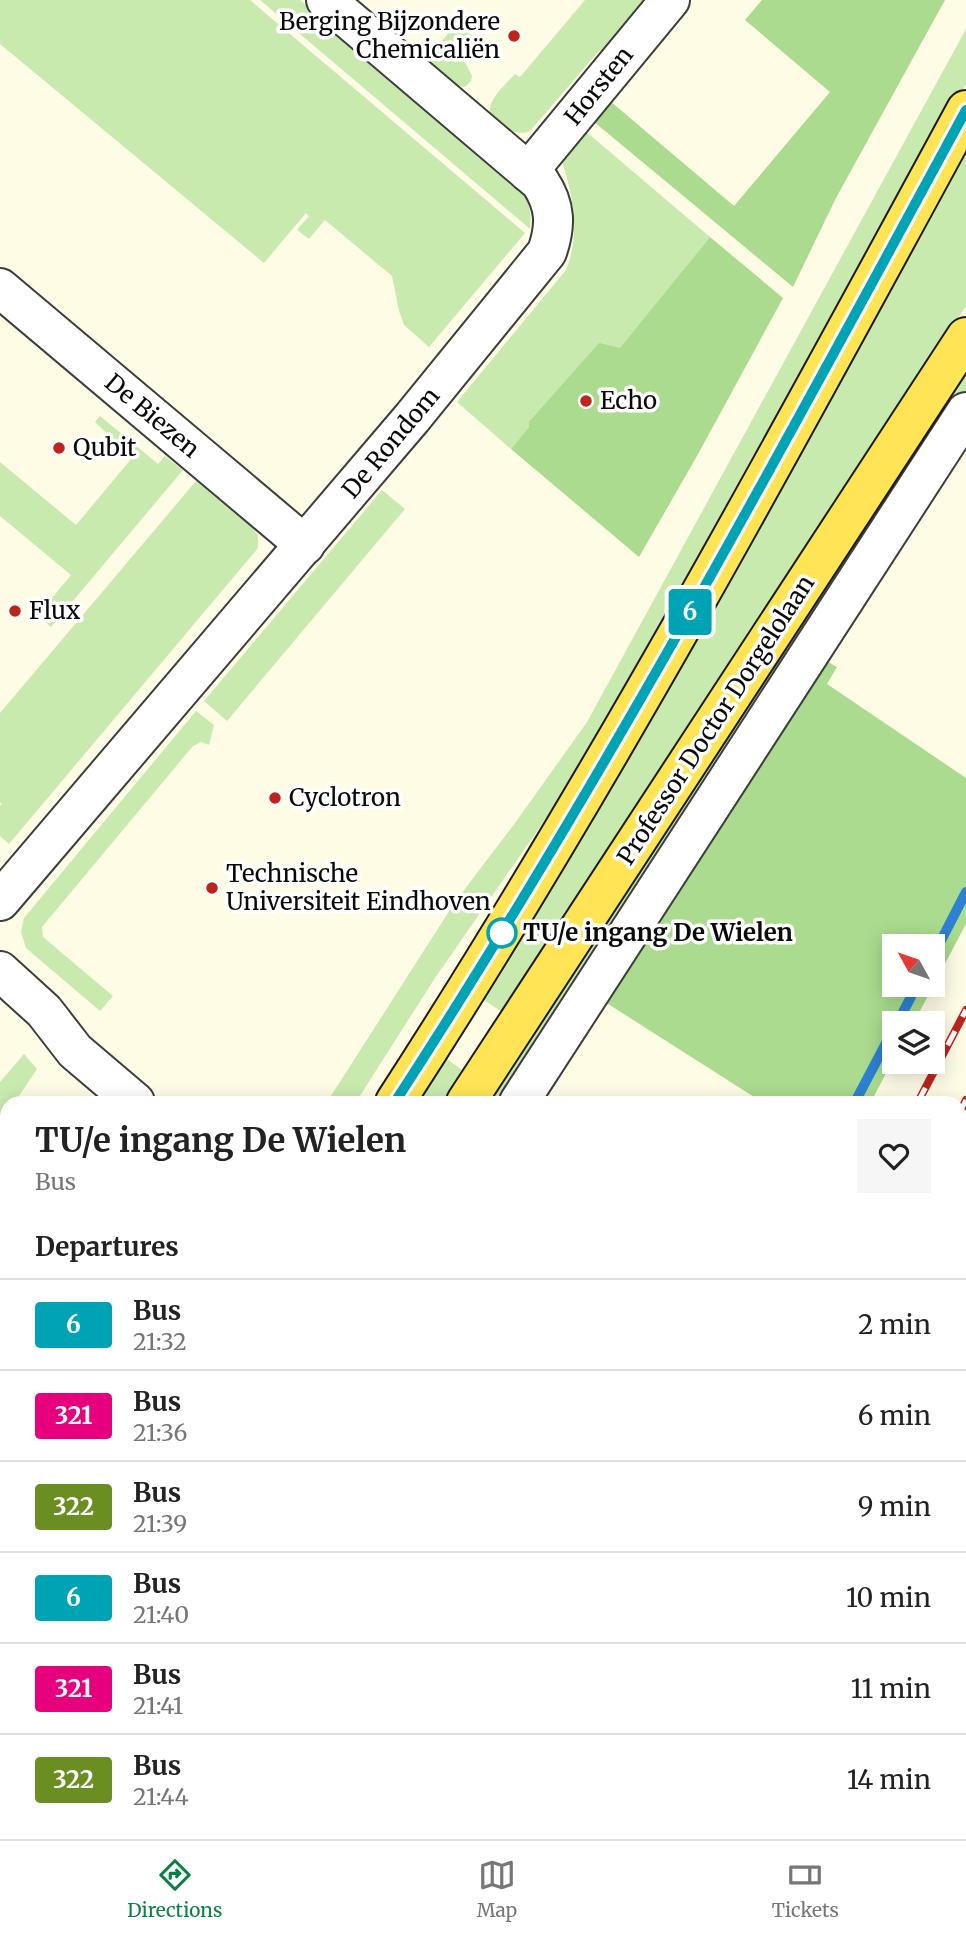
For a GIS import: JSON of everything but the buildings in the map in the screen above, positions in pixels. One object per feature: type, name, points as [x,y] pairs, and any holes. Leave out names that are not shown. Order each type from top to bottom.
[{"type":"main road","points":[[399,1096],[517,908],[635,708],[761,487],[966,110]]},
{"type":"main road","name":"Professor Doctor Dorgelolaan","points":[[470,1096],[966,337]]},
{"type":"street","name":"De Rondom","points":[[0,901],[412,418],[547,252],[554,233],[553,206],[540,182],[326,0]]},
{"type":"street","name":"Horsten","points":[[528,172],[670,0]]},
{"type":"street","name":"De Biezen","points":[[0,288],[305,545]]},
{"type":"street","name":"Professor Doctor Dorgelolaan","points":[[523,1096],[966,412]]},
{"type":"street","points":[[0,971],[44,1011],[75,1051],[128,1096]]},
{"type":"street","points":[[44,1011],[92,1040],[138,1079],[154,1096]]},
{"type":"green space","points":[[0,0],[250,0],[525,233],[429,347],[404,325],[392,276],[325,220],[309,239],[297,230],[309,216],[306,213],[264,263],[0,44]]},
{"type":"green space","points":[[260,0],[300,0],[511,176],[527,200],[530,229]]},
{"type":"green space","points":[[585,0],[647,0],[530,131],[518,133],[500,125],[490,111],[495,96],[515,74],[520,77]]},
{"type":"green space","points":[[762,0],[945,0],[836,198],[793,287],[593,121],[610,101],[734,206],[830,92],[745,20]]},
{"type":"green space","points":[[457,23],[481,43],[465,62],[472,76],[465,87],[457,86],[425,61]]},
{"type":"green space","points":[[966,29],[966,84],[608,729],[435,978],[360,1096],[331,1096],[455,902],[587,722]]},
{"type":"green space","points":[[583,129],[710,237],[620,349],[529,427],[511,449],[457,402],[566,270],[573,242],[574,213],[560,156]]},
{"type":"green space","points":[[966,145],[966,306],[506,1010],[501,1011],[482,999]]},
{"type":"green space","points":[[710,237],[783,298],[639,557],[511,449],[529,427],[529,422],[599,343],[620,348]]},
{"type":"green space","points":[[966,364],[966,396],[512,1096],[490,1096]]},
{"type":"green space","points":[[100,416],[158,464],[165,456],[183,470],[51,627],[37,616],[71,575],[0,516],[0,462],[76,525],[132,458],[95,422]]},
{"type":"green space","points":[[196,481],[252,528],[258,535],[258,548],[9,844],[0,836],[0,713]]},
{"type":"green space","points":[[382,490],[405,509],[227,721],[204,701]]},
{"type":"green space","points":[[825,660],[837,667],[827,684],[966,778],[966,924],[945,964],[945,934],[882,934],[882,998],[927,998],[920,1011],[882,1011],[882,1074],[886,1074],[874,1096],[753,1096],[605,1002]]},
{"type":"green space","points":[[196,711],[214,725],[209,745],[201,742],[193,746],[42,927],[43,937],[113,996],[100,1011],[26,948],[21,932],[24,918]]},
{"type":"green space","points":[[24,1054],[37,1069],[19,1096],[0,1096],[0,1082]]},
{"type":"green space","points":[[443,1059],[465,1072],[450,1096],[418,1096]]},
{"type":"waterway","points":[[944,934],[966,892]]},
{"type":"waterway","points":[[904,1011],[910,998]]},
{"type":"waterway","points":[[858,1096],[882,1051]]},
{"type":"railway","points":[[921,1096],[966,1010]]},
{"type":"bus line","name":"6","points":[[399,1096],[514,913],[635,708],[761,487],[966,110]]},
{"type":"place","name":"Berging Bijzondere Chemicaliën","points":[[514,36]]},
{"type":"place","name":"Echo","points":[[586,401]]},
{"type":"place","name":"Qubit","points":[[59,448]]},
{"type":"place","name":"Flux","points":[[15,611]]},
{"type":"place","name":"Cyclotron","points":[[275,798]]},
{"type":"place","name":"Technische Universiteit Eindhoven","points":[[212,888]]},
{"type":"place","name":"TU/e ingang De Wielen","points":[[502,933]]}]
